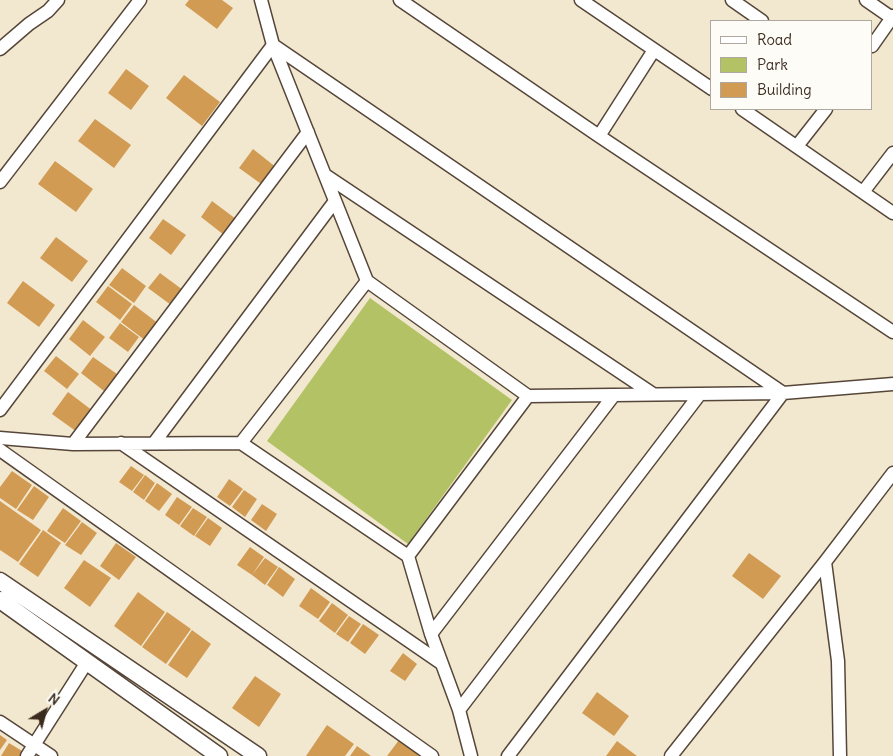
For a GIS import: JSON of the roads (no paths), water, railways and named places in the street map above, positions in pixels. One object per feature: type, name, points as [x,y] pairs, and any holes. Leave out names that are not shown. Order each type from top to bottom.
[{"type":"street","points":[[0,48],[58,0]]},
{"type":"street","points":[[0,182],[140,0]]},
{"type":"street","points":[[261,0],[273,45],[367,281],[528,396],[783,393],[893,384]]},
{"type":"street","points":[[400,0],[599,136],[893,332]]},
{"type":"street","points":[[581,0],[710,88]]},
{"type":"street","points":[[732,0],[761,20]]},
{"type":"street","points":[[866,0],[892,17],[873,45]]},
{"type":"street","points":[[273,45],[783,393]]},
{"type":"street","points":[[0,410],[273,45]]},
{"type":"street","points":[[599,136],[654,50]]},
{"type":"street","points":[[743,110],[893,213]]},
{"type":"street","points":[[797,146],[825,110]]},
{"type":"street","points":[[73,444],[308,132]]},
{"type":"street","points":[[863,192],[893,153]]},
{"type":"street","points":[[325,175],[653,394]]},
{"type":"street","points":[[154,443],[335,201]]},
{"type":"street","points":[[241,443],[367,281]]},
{"type":"street","points":[[508,756],[783,393]]},
{"type":"street","points":[[459,710],[700,394]]},
{"type":"street","points":[[431,634],[614,395]]},
{"type":"street","points":[[408,556],[528,396]]},
{"type":"street","points":[[0,438],[73,444],[241,443],[408,556],[431,634],[459,710],[471,756]]},
{"type":"street","points":[[121,443],[442,663]]},
{"type":"street","points":[[0,450],[432,756]]},
{"type":"street","points":[[671,756],[826,562],[893,473]]},
{"type":"street","points":[[826,562],[838,661],[840,756]]},
{"type":"street","points":[[0,581],[258,756]]},
{"type":"street","points":[[0,600],[219,756]]},
{"type":"street","points":[[27,756],[87,662]]},
{"type":"street","points":[[0,722],[51,756]]}]
